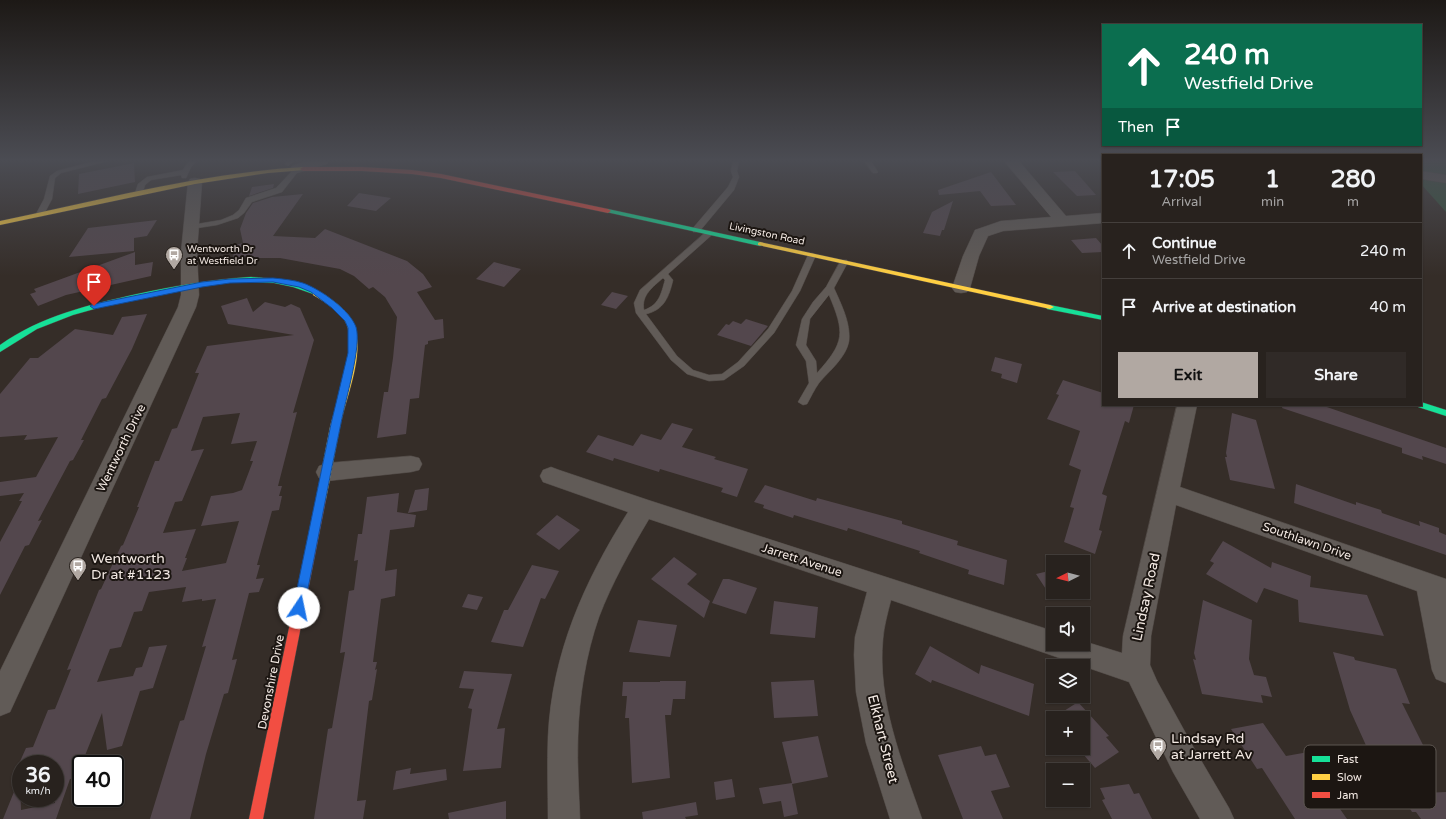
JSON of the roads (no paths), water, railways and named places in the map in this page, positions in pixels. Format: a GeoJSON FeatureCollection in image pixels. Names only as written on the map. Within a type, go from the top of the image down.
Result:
{"type":"FeatureCollection","features":[{"type":"Feature","properties":{"kind":"main road","name":"Livingston Road"},"geometry":{"type":"LineString","coordinates":[[0,223],[110,199]]}},
{"type":"Feature","properties":{"kind":"main road","name":"Livingston Road"},"geometry":{"type":"LineString","coordinates":[[551,199],[1102,318]]}},
{"type":"Feature","properties":{"kind":"main road","name":"Devonshire Drive"},"geometry":{"type":"LineString","coordinates":[[0,350],[33,328],[58,317],[102,304],[189,286],[230,281],[273,280],[301,285],[313,290],[335,306],[348,320],[352,328],[352,353],[256,819]]}},
{"type":"Feature","properties":{"kind":"main road"},"geometry":{"type":"LineString","coordinates":[[1422,405],[1446,413]]}},
{"type":"Feature","properties":{"kind":"street","name":"Wentworth Drive"},"geometry":{"type":"LineString","coordinates":[[0,702],[187,307],[190,299],[190,199]]}},
{"type":"Feature","properties":{"kind":"street"},"geometry":{"type":"LineString","coordinates":[[1043,199],[1062,221]]}},
{"type":"Feature","properties":{"kind":"street"},"geometry":{"type":"LineString","coordinates":[[961,288],[971,256],[981,233],[1001,226],[1102,218]]}},
{"type":"Feature","properties":{"kind":"street","name":"Lindsay Road"},"geometry":{"type":"LineString","coordinates":[[1187,406],[1137,636],[1136,666],[1163,722],[1218,819]]}},
{"type":"Feature","properties":{"kind":"street"},"geometry":{"type":"LineString","coordinates":[[327,472],[411,464]]}},
{"type":"Feature","properties":{"kind":"street","name":"Jarrett Avenue"},"geometry":{"type":"LineString","coordinates":[[551,476],[643,508],[1046,641]]}},
{"type":"Feature","properties":{"kind":"street","name":"Southlawn Drive"},"geometry":{"type":"LineString","coordinates":[[1167,492],[1437,586]]}},
{"type":"Feature","properties":{"kind":"street"},"geometry":{"type":"LineString","coordinates":[[564,819],[563,736],[569,682],[575,654],[586,618],[615,554],[643,508]]}},
{"type":"Feature","properties":{"kind":"street","name":"Elkhart Street"},"geometry":{"type":"LineString","coordinates":[[881,586],[869,637],[868,655],[870,692],[881,743],[906,819]]}},
{"type":"Feature","properties":{"kind":"street"},"geometry":{"type":"LineString","coordinates":[[1437,586],[1446,670]]}},
{"type":"Feature","properties":{"kind":"street","name":"Jarrett Avenue"},"geometry":{"type":"LineString","coordinates":[[1075,651],[1139,672]]}},
{"type":"Feature","properties":{"kind":"lane"},"geometry":{"type":"LineString","coordinates":[[40,214],[48,199]]}},
{"type":"Feature","properties":{"kind":"lane"},"geometry":{"type":"LineString","coordinates":[[191,227],[235,218],[242,212],[245,203],[251,199]]}},
{"type":"Feature","properties":{"kind":"lane"},"geometry":{"type":"LineString","coordinates":[[696,230],[722,199]]}},
{"type":"Feature","properties":{"kind":"lane"},"geometry":{"type":"LineString","coordinates":[[710,233],[643,292],[638,303],[640,313],[674,358],[690,372],[709,378],[724,377],[741,364],[771,331],[796,291],[812,255]]}},
{"type":"Feature","properties":{"kind":"lane"},"geometry":{"type":"LineString","coordinates":[[814,383],[811,361],[801,345],[806,319],[816,304],[830,288],[844,262]]}},
{"type":"Feature","properties":{"kind":"lane"},"geometry":{"type":"LineString","coordinates":[[640,313],[650,311],[660,306],[669,280],[664,274]]}},
{"type":"Feature","properties":{"kind":"lane"},"geometry":{"type":"LineString","coordinates":[[803,402],[814,383],[842,347],[844,328],[841,312],[830,288]]}},
{"type":"Feature","properties":{"kind":"place","name":"Wentworth Dr at Westfield Dr"},"geometry":{"type":"Point","coordinates":[174,270]}},
{"type":"Feature","properties":{"kind":"place","name":"Wentworth Dr at #1123"},"geometry":{"type":"Point","coordinates":[78,581]}},
{"type":"Feature","properties":{"kind":"place","name":"Lindsay Rd at Jarrett Av"},"geometry":{"type":"Point","coordinates":[1158,761]}}]}
